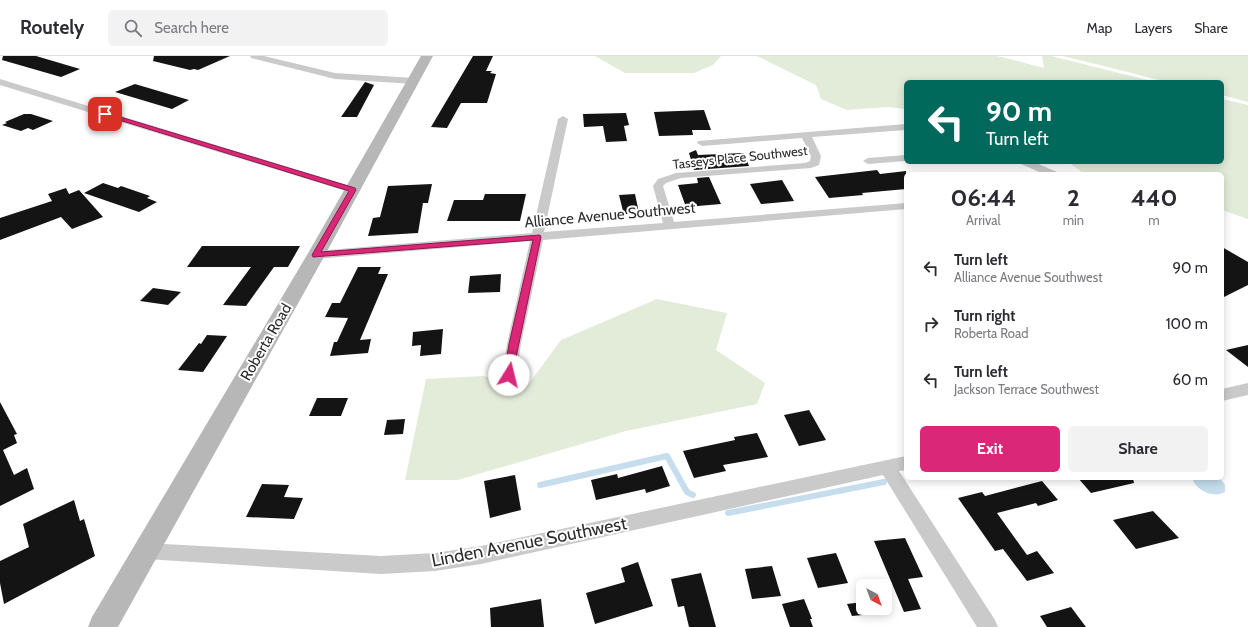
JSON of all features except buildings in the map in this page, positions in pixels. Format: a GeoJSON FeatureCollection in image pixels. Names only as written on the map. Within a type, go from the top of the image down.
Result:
{"type":"FeatureCollection","features":[{"type":"Feature","properties":{"kind":"street"},"geometry":{"type":"LineString","coordinates":[[254,56],[335,76],[414,81]]}},
{"type":"Feature","properties":{"kind":"street","name":"Roberta Road"},"geometry":{"type":"LineString","coordinates":[[102,627],[353,190],[427,56]]}},
{"type":"Feature","properties":{"kind":"street"},"geometry":{"type":"LineString","coordinates":[[0,82],[353,190]]}},
{"type":"Feature","properties":{"kind":"street"},"geometry":{"type":"LineString","coordinates":[[509,375],[514,344],[564,119]]}},
{"type":"Feature","properties":{"kind":"street","name":"Tasseys Place Southwest"},"geometry":{"type":"LineString","coordinates":[[702,143],[904,127]]}},
{"type":"Feature","properties":{"kind":"street","name":"Tasseys Place Southwest"},"geometry":{"type":"LineString","coordinates":[[670,226],[658,186],[662,181],[680,175],[807,166],[815,163],[816,156],[806,136]]}},
{"type":"Feature","properties":{"kind":"street"},"geometry":{"type":"LineString","coordinates":[[868,161],[904,158]]}},
{"type":"Feature","properties":{"kind":"street"},"geometry":{"type":"LineString","coordinates":[[1030,164],[1048,172]]}},
{"type":"Feature","properties":{"kind":"street","name":"Alliance Avenue Southwest"},"geometry":{"type":"LineString","coordinates":[[316,255],[904,206]]}},
{"type":"Feature","properties":{"kind":"street"},"geometry":{"type":"LineString","coordinates":[[1224,395],[1248,389]]}},
{"type":"Feature","properties":{"kind":"street","name":"Linden Avenue Southwest"},"geometry":{"type":"LineString","coordinates":[[146,551],[381,565],[435,562],[481,555],[904,463]]}},
{"type":"Feature","properties":{"kind":"street"},"geometry":{"type":"LineString","coordinates":[[887,467],[988,627]]}},
{"type":"Feature","properties":{"kind":"green space"},"geometry":{"type":"Polygon","coordinates":[[[595,56],[721,56],[713,65],[694,73],[625,73],[595,56]]]}},
{"type":"Feature","properties":{"kind":"green space"},"geometry":{"type":"Polygon","coordinates":[[[757,56],[997,56],[1044,68],[1042,56],[1051,56],[1147,80],[904,80],[904,109],[888,107],[847,110],[821,99],[816,85],[757,56]]]}},
{"type":"Feature","properties":{"kind":"green space"},"geometry":{"type":"Polygon","coordinates":[[[1063,56],[1248,56],[1248,102],[1224,96],[1224,80],[1160,80],[1063,56]]]}},
{"type":"Feature","properties":{"kind":"green space"},"geometry":{"type":"Polygon","coordinates":[[[1224,99],[1248,105],[1248,219],[1224,211],[1224,172],[1082,172],[1071,164],[1224,164],[1224,99]]]}},
{"type":"Feature","properties":{"kind":"green space"},"geometry":{"type":"Polygon","coordinates":[[[657,299],[727,313],[716,350],[765,383],[757,404],[626,431],[458,480],[405,480],[426,379],[483,376],[528,385],[561,340],[657,299]]]}},
{"type":"Feature","properties":{"kind":"water"},"geometry":{"type":"Polygon","coordinates":[[[1193,480],[1221,480],[1225,485],[1225,492],[1220,494],[1210,494],[1201,490],[1193,480]]]}},
{"type":"Feature","properties":{"kind":"waterway"},"geometry":{"type":"LineString","coordinates":[[540,485],[667,456],[687,492],[693,495]]}},
{"type":"Feature","properties":{"kind":"waterway"},"geometry":{"type":"LineString","coordinates":[[728,513],[884,482]]}},
{"type":"Feature","properties":{"kind":"route"},"geometry":{"type":"LineString","coordinates":[[105,114],[353,190],[316,255],[538,237],[514,344],[509,375]]}}]}
